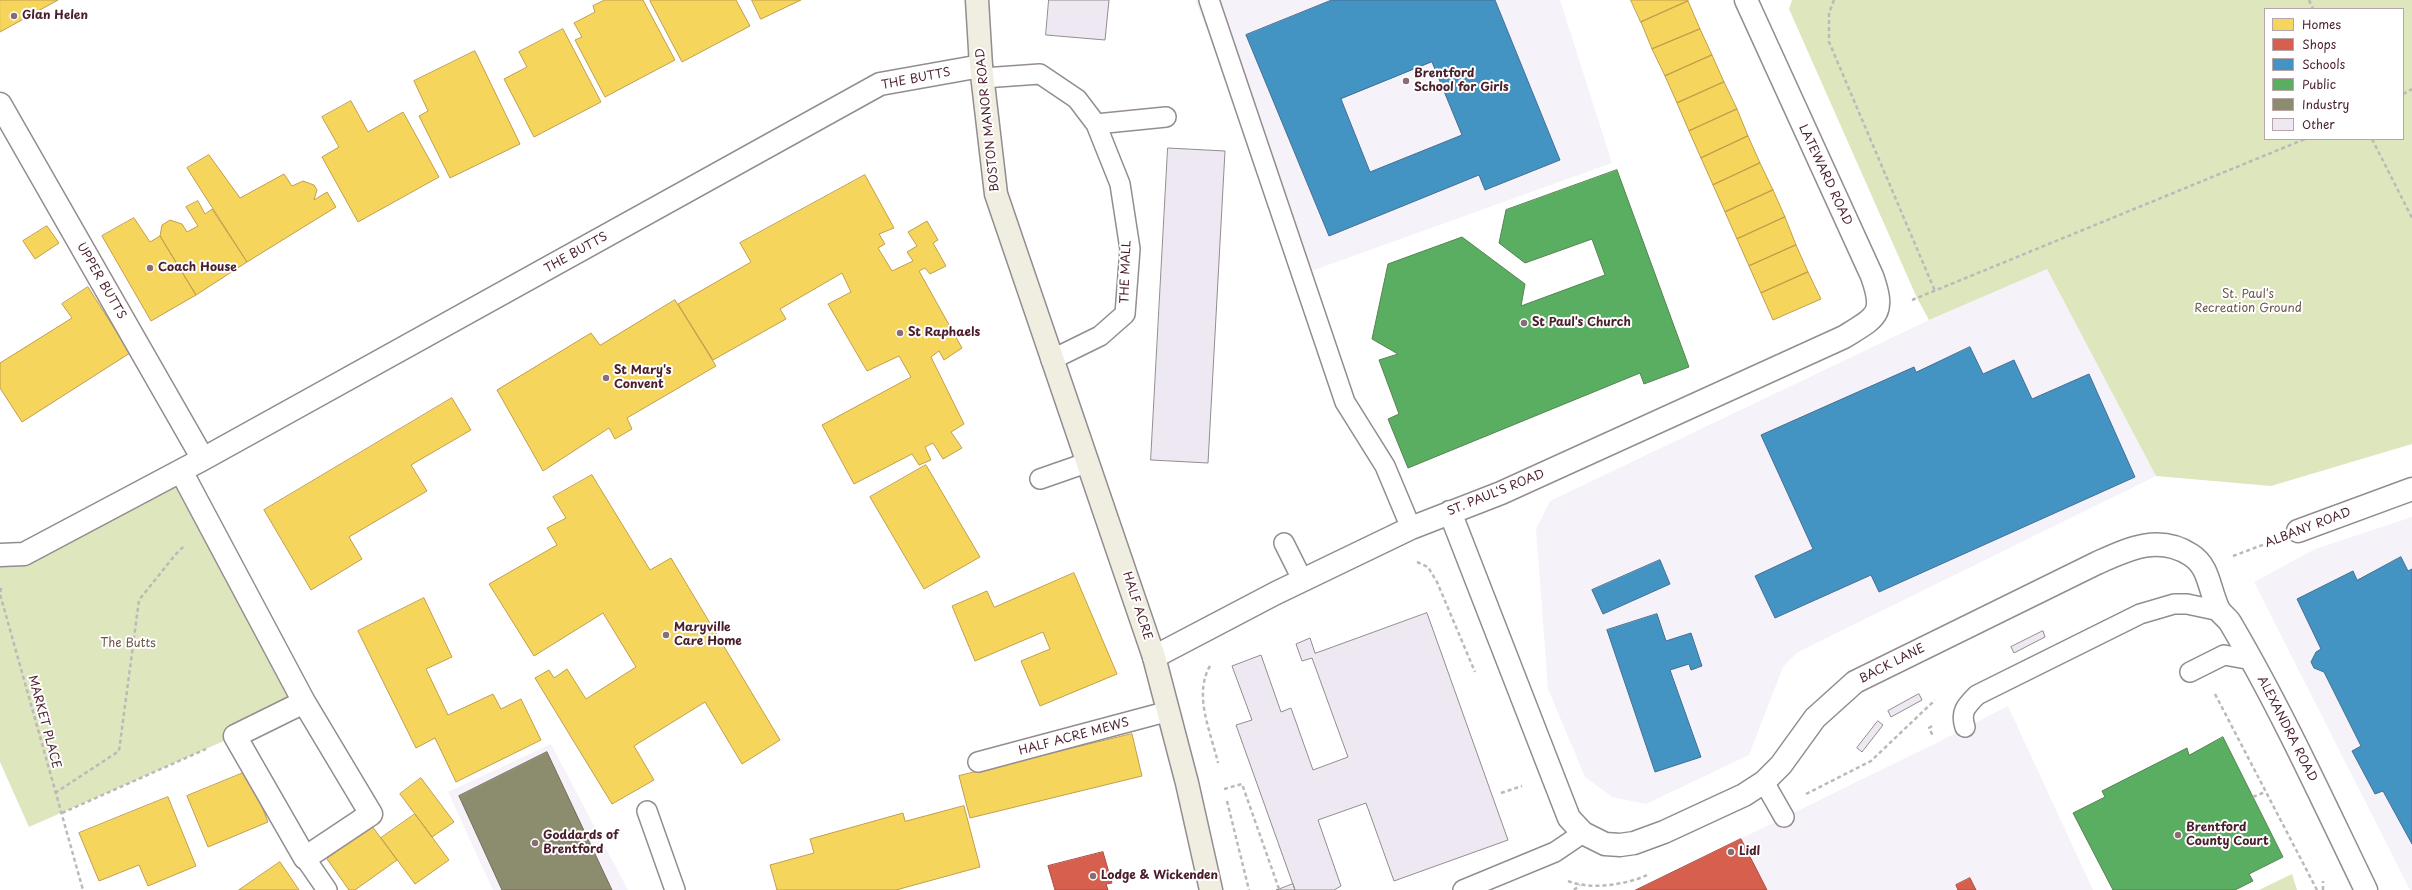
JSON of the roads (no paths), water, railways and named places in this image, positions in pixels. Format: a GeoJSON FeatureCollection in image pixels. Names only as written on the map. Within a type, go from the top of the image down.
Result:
{"type":"FeatureCollection","features":[{"type":"Feature","properties":{"kind":"main road","name":"BOSTON MANOR ROAD"},"geometry":{"type":"LineString","coordinates":[[977,0],[982,72],[996,194],[1041,328]]}},
{"type":"Feature","properties":{"kind":"main road","name":"HALF ACRE"},"geometry":{"type":"LineString","coordinates":[[1041,328],[1086,463],[1122,560],[1154,657],[1169,711],[1211,890]]}},
{"type":"Feature","properties":{"kind":"street","name":"LATEWARD ROAD"},"geometry":{"type":"LineString","coordinates":[[1746,0],[1872,276],[1879,296],[1878,311],[1868,322],[1844,337]]}},
{"type":"Feature","properties":{"kind":"street","name":"THE BUTTS"},"geometry":{"type":"LineString","coordinates":[[2,555],[24,554],[181,471],[880,84],[982,72]]}},
{"type":"Feature","properties":{"kind":"street","name":"UPPER BUTTS"},"geometry":{"type":"LineString","coordinates":[[0,104],[203,459]]}},
{"type":"Feature","properties":{"kind":"street","name":"ST. PAUL'S ROAD"},"geometry":{"type":"LineString","coordinates":[[1154,657],[1411,528],[1501,493],[1844,337]]}},
{"type":"Feature","properties":{"kind":"street"},"geometry":{"type":"LineString","coordinates":[[181,471],[211,524],[304,702],[371,814],[305,858],[235,736],[304,702]]}},
{"type":"Feature","properties":{"kind":"street","name":"ALBANY ROAD"},"geometry":{"type":"LineString","coordinates":[[2298,531],[2412,489]]}},
{"type":"Feature","properties":{"kind":"street"},"geometry":{"type":"LineString","coordinates":[[1450,512],[1569,818],[1583,833]]}},
{"type":"Feature","properties":{"kind":"street","name":"BACK LANE"},"geometry":{"type":"LineString","coordinates":[[1583,833],[1605,844],[1620,845],[1634,843],[1664,832],[1744,795],[1764,782],[1781,765],[1815,718],[1855,682],[2131,547],[2152,544],[2173,547],[2192,555],[2206,570]]}},
{"type":"Feature","properties":{"kind":"street","name":"ALEXANDRA ROAD"},"geometry":{"type":"LineString","coordinates":[[2206,570],[2209,588],[2220,611],[2230,621],[2252,660],[2366,890]]}},
{"type":"Feature","properties":{"kind":"lane"},"geometry":{"type":"LineString","coordinates":[[1209,0],[1345,402],[1385,466],[1411,528]]}},
{"type":"Feature","properties":{"kind":"lane","name":"THE MALL"},"geometry":{"type":"LineString","coordinates":[[982,72],[1040,74],[1077,100],[1096,124],[1120,184],[1130,249],[1125,314],[1100,336],[1051,360]]}},
{"type":"Feature","properties":{"kind":"lane"},"geometry":{"type":"LineString","coordinates":[[1096,124],[1166,117]]}},
{"type":"Feature","properties":{"kind":"lane"},"geometry":{"type":"LineString","coordinates":[[1040,479],[1086,463]]}},
{"type":"Feature","properties":{"kind":"lane"},"geometry":{"type":"LineString","coordinates":[[1284,543],[1303,581]]}},
{"type":"Feature","properties":{"kind":"lane"},"geometry":{"type":"LineString","coordinates":[[1965,728],[1962,718],[1963,711],[1977,695],[2140,614],[2174,604],[2187,604],[2220,611]]}},
{"type":"Feature","properties":{"kind":"lane"},"geometry":{"type":"LineString","coordinates":[[2196,669],[2224,655],[2252,660]]}},
{"type":"Feature","properties":{"kind":"lane","name":"HALF ACRE MEWS"},"geometry":{"type":"LineString","coordinates":[[978,762],[1169,711]]}},
{"type":"Feature","properties":{"kind":"lane"},"geometry":{"type":"LineString","coordinates":[[1764,782],[1782,813]]}},
{"type":"Feature","properties":{"kind":"lane"},"geometry":{"type":"LineString","coordinates":[[647,812],[675,890]]}},
{"type":"Feature","properties":{"kind":"lane"},"geometry":{"type":"LineString","coordinates":[[1463,890],[1554,852],[1583,833]]}},
{"type":"Feature","properties":{"kind":"lane"},"geometry":{"type":"LineString","coordinates":[[305,858],[327,890]]}},
{"type":"Feature","properties":{"kind":"place","name":"Glan Helen"},"geometry":{"type":"Point","coordinates":[14,16]}},
{"type":"Feature","properties":{"kind":"place","name":"Brentford School for Girls"},"geometry":{"type":"Point","coordinates":[1406,81]}},
{"type":"Feature","properties":{"kind":"place","name":"Coach House"},"geometry":{"type":"Point","coordinates":[150,268]}},
{"type":"Feature","properties":{"kind":"place","name":"St Paul's Church"},"geometry":{"type":"Point","coordinates":[1524,323]}},
{"type":"Feature","properties":{"kind":"place","name":"St Raphaels"},"geometry":{"type":"Point","coordinates":[900,333]}},
{"type":"Feature","properties":{"kind":"place","name":"St Mary's Convent"},"geometry":{"type":"Point","coordinates":[606,378]}},
{"type":"Feature","properties":{"kind":"place","name":"Maryville Care Home"},"geometry":{"type":"Point","coordinates":[666,635]}},
{"type":"Feature","properties":{"kind":"place","name":"Brentford County Court"},"geometry":{"type":"Point","coordinates":[2178,835]}},
{"type":"Feature","properties":{"kind":"place","name":"Goddards of Brentford"},"geometry":{"type":"Point","coordinates":[535,843]}},
{"type":"Feature","properties":{"kind":"place","name":"Lidl"},"geometry":{"type":"Point","coordinates":[1731,852]}},
{"type":"Feature","properties":{"kind":"place","name":"Lodge & Wickenden"},"geometry":{"type":"Point","coordinates":[1093,876]}},
{"type":"Feature","properties":{"kind":"park label","name":"St. Paul's Recreation Ground"},"geometry":{"type":"Point","coordinates":[2248,302]}},
{"type":"Feature","properties":{"kind":"park label","name":"The Butts"},"geometry":{"type":"Point","coordinates":[128,644]}}]}
